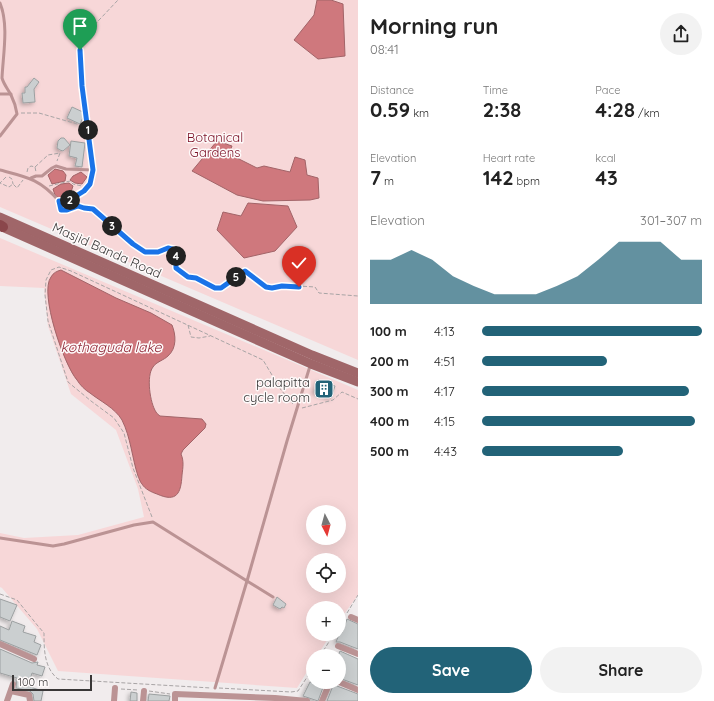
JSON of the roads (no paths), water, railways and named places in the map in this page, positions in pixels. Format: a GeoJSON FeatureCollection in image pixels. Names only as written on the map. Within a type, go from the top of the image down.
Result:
{"type":"FeatureCollection","features":[{"type":"Feature","properties":{"kind":"main road","name":"Masjid Banda Road"},"geometry":{"type":"LineString","coordinates":[[0,217],[312,355],[358,373]]}},
{"type":"Feature","properties":{"kind":"main road","name":"Masjid Banda Road"},"geometry":{"type":"LineString","coordinates":[[1,226],[311,364],[358,382]]}},
{"type":"Feature","properties":{"kind":"street"},"geometry":{"type":"LineString","coordinates":[[351,617],[358,620]]}},
{"type":"Feature","properties":{"kind":"street"},"geometry":{"type":"LineString","coordinates":[[0,644],[34,659]]}},
{"type":"Feature","properties":{"kind":"street"},"geometry":{"type":"LineString","coordinates":[[338,646],[358,654]]}},
{"type":"Feature","properties":{"kind":"street"},"geometry":{"type":"LineString","coordinates":[[346,685],[358,690]]}},
{"type":"Feature","properties":{"kind":"street"},"geometry":{"type":"LineString","coordinates":[[7,701],[12,687],[29,698],[32,688]]}},
{"type":"Feature","properties":{"kind":"street"},"geometry":{"type":"LineString","coordinates":[[114,688],[114,701]]}},
{"type":"Feature","properties":{"kind":"street"},"geometry":{"type":"LineString","coordinates":[[322,701],[327,689]]}},
{"type":"Feature","properties":{"kind":"street"},"geometry":{"type":"LineString","coordinates":[[144,691],[144,701]]}},
{"type":"Feature","properties":{"kind":"street"},"geometry":{"type":"LineString","coordinates":[[175,698],[307,701]]}},
{"type":"Feature","properties":{"kind":"lane"},"geometry":{"type":"LineString","coordinates":[[0,3],[6,38],[2,78],[3,84],[11,94],[16,106],[17,114],[0,136]]}},
{"type":"Feature","properties":{"kind":"lane"},"geometry":{"type":"LineString","coordinates":[[0,94],[11,94]]}},
{"type":"Feature","properties":{"kind":"lane"},"geometry":{"type":"LineString","coordinates":[[0,170],[31,178],[50,191],[59,201],[68,201],[90,184],[93,170],[88,127]]}},
{"type":"Feature","properties":{"kind":"lane"},"geometry":{"type":"LineString","coordinates":[[31,178],[42,176],[56,166],[66,169],[93,170]]}},
{"type":"Feature","properties":{"kind":"lane"},"geometry":{"type":"LineString","coordinates":[[215,688],[311,364]]}},
{"type":"Feature","properties":{"kind":"lane"},"geometry":{"type":"LineString","coordinates":[[0,538],[53,546],[134,525],[153,522],[274,598]]}},
{"type":"Feature","properties":{"kind":"water"},"geometry":{"type":"Polygon","coordinates":[[[317,0],[331,0],[343,4],[345,56],[318,59],[294,40],[314,15],[317,0]]]}},
{"type":"Feature","properties":{"kind":"water"},"geometry":{"type":"Polygon","coordinates":[[[217,141],[232,146],[229,154],[257,168],[264,166],[290,172],[295,157],[305,160],[307,175],[318,178],[319,198],[310,200],[263,201],[237,195],[192,171],[217,141]]]}},
{"type":"Feature","properties":{"kind":"water"},"geometry":{"type":"Polygon","coordinates":[[[55,169],[63,171],[66,175],[65,181],[52,184],[48,175],[55,169]]]}},
{"type":"Feature","properties":{"kind":"water"},"geometry":{"type":"Polygon","coordinates":[[[81,172],[87,177],[82,184],[75,183],[70,180],[73,176],[81,172]]]}},
{"type":"Feature","properties":{"kind":"water"},"geometry":{"type":"Polygon","coordinates":[[[69,183],[73,186],[71,192],[60,199],[55,195],[53,189],[61,184],[69,183]]]}},
{"type":"Feature","properties":{"kind":"water"},"geometry":{"type":"Polygon","coordinates":[[[248,203],[288,206],[297,227],[275,251],[244,258],[217,230],[223,212],[241,216],[248,203]]]}},
{"type":"Feature","properties":{"kind":"water","name":"kothaguda lake"},"geometry":{"type":"Polygon","coordinates":[[[61,270],[116,298],[151,313],[172,325],[175,337],[173,349],[168,356],[154,365],[151,371],[149,383],[154,408],[156,413],[160,416],[202,419],[206,424],[205,428],[183,450],[181,454],[183,464],[180,487],[177,495],[173,497],[164,497],[146,489],[143,486],[138,476],[122,420],[111,408],[88,392],[78,382],[72,372],[60,345],[48,298],[48,285],[51,277],[55,272],[61,270]]]}},
{"type":"Feature","properties":{"kind":"place","name":"palapitta cycle room"},"geometry":{"type":"Point","coordinates":[324,389]}},
{"type":"Feature","properties":{"kind":"park label","name":"Botanical Gardens"},"geometry":{"type":"Point","coordinates":[215,144]}}]}
